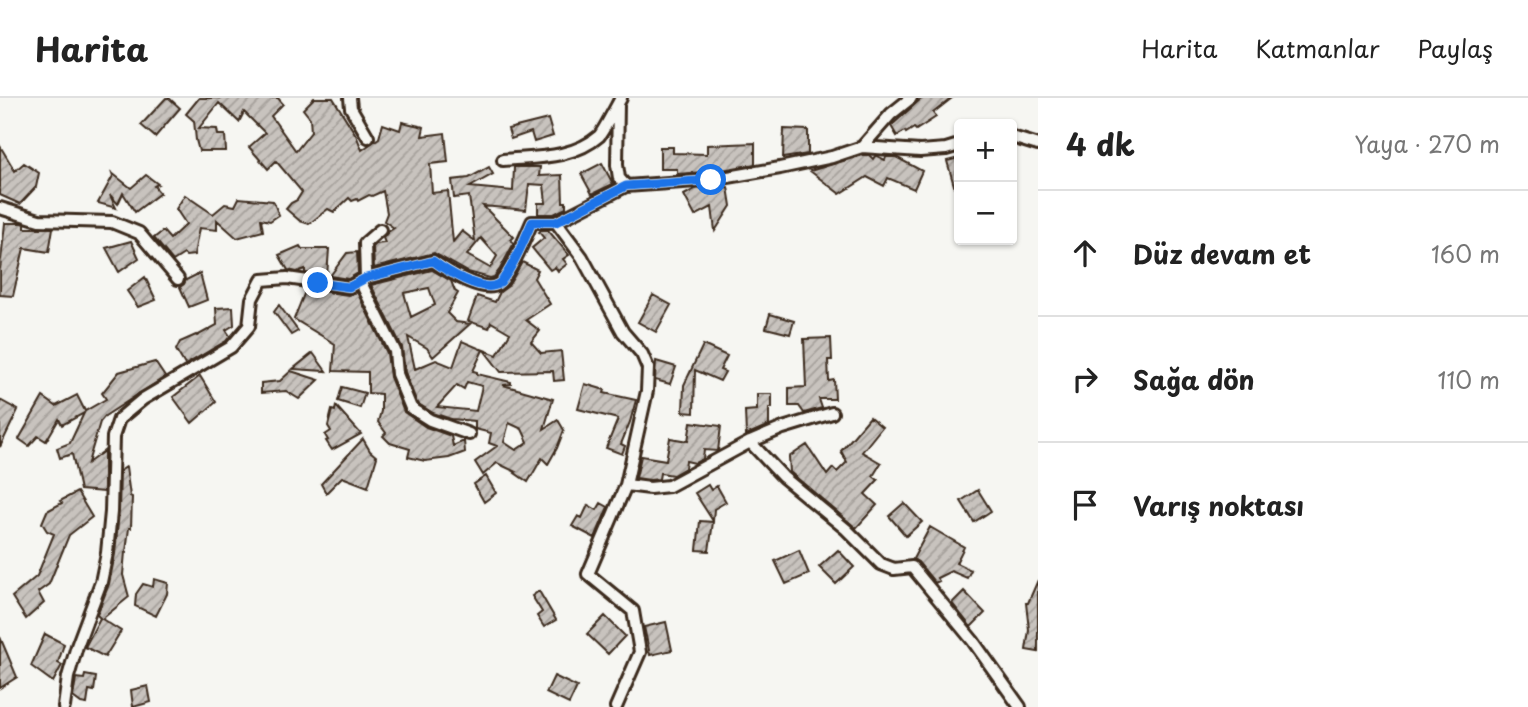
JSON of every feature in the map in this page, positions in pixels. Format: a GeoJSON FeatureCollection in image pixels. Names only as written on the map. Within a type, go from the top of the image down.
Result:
{"type":"FeatureCollection","features":[{"type":"Feature","properties":{"kind":"street"},"geometry":{"type":"LineString","coordinates":[[350,98],[351,108],[368,137]]}},
{"type":"Feature","properties":{"kind":"street"},"geometry":{"type":"LineString","coordinates":[[862,147],[891,114],[911,98]]}},
{"type":"Feature","properties":{"kind":"street"},"geometry":{"type":"LineString","coordinates":[[619,101],[617,165],[620,178],[626,186]]}},
{"type":"Feature","properties":{"kind":"street"},"geometry":{"type":"LineString","coordinates":[[503,160],[561,155],[582,146],[600,135],[619,101]]}},
{"type":"Feature","properties":{"kind":"street"},"geometry":{"type":"LineString","coordinates":[[1017,139],[1038,145]]}},
{"type":"Feature","properties":{"kind":"street"},"geometry":{"type":"LineString","coordinates":[[64,707],[77,646],[101,582],[107,553],[113,437],[118,419],[143,399],[231,347],[249,326],[252,299],[262,280],[287,278],[349,287],[363,280],[433,261],[474,283],[491,287],[500,283],[532,222],[556,222],[626,186],[711,180],[832,157],[862,147],[920,151],[954,147]]}},
{"type":"Feature","properties":{"kind":"street"},"geometry":{"type":"LineString","coordinates":[[0,208],[39,220],[112,222],[139,233],[178,279]]}},
{"type":"Feature","properties":{"kind":"street"},"geometry":{"type":"LineString","coordinates":[[556,222],[582,257],[623,332],[642,354],[648,368],[647,391],[626,485],[588,573],[633,611],[640,652],[617,707]]}},
{"type":"Feature","properties":{"kind":"street"},"geometry":{"type":"LineString","coordinates":[[380,230],[365,243],[363,280],[395,351],[397,374],[411,408],[430,419],[469,434]]}},
{"type":"Feature","properties":{"kind":"street"},"geometry":{"type":"LineString","coordinates":[[626,485],[650,488],[669,486],[750,442],[783,428],[832,413]]}},
{"type":"Feature","properties":{"kind":"street"},"geometry":{"type":"LineString","coordinates":[[750,442],[783,477],[846,529],[881,564],[894,569],[912,567],[974,641],[1020,707]]}},
{"type":"Feature","properties":{"kind":"street"},"geometry":{"type":"LineString","coordinates":[[67,685],[69,707]]}},
{"type":"Feature","properties":{"kind":"building"},"geometry":{"type":"Polygon","coordinates":[[[166,98],[180,108],[155,137],[141,125],[166,98]]]}},
{"type":"Feature","properties":{"kind":"building"},"geometry":{"type":"Polygon","coordinates":[[[199,98],[278,98],[283,104],[271,116],[296,151],[311,132],[310,118],[303,109],[314,98],[333,98],[362,150],[379,138],[383,124],[400,130],[402,122],[424,127],[422,136],[445,133],[448,162],[430,164],[432,193],[448,191],[453,242],[462,231],[475,241],[469,196],[454,198],[452,180],[469,178],[489,167],[493,174],[470,187],[513,191],[514,167],[540,167],[539,176],[562,175],[563,202],[566,202],[566,208],[554,214],[538,214],[538,203],[546,203],[544,185],[529,184],[526,210],[483,206],[514,237],[511,240],[514,243],[494,277],[468,272],[434,253],[374,268],[373,247],[385,243],[383,238],[394,228],[384,221],[387,213],[383,191],[358,201],[349,198],[334,212],[328,209],[309,224],[300,221],[286,209],[302,192],[276,161],[268,169],[249,147],[265,133],[244,112],[239,122],[219,103],[199,128],[217,129],[218,135],[225,135],[226,151],[199,151],[194,121],[186,114],[199,98]],[[481,238],[467,255],[490,268],[497,256],[481,238]]]}},
{"type":"Feature","properties":{"kind":"building"},"geometry":{"type":"Polygon","coordinates":[[[922,98],[952,98],[933,113],[936,117],[916,130],[914,128],[897,136],[891,126],[922,98]]]}},
{"type":"Feature","properties":{"kind":"building"},"geometry":{"type":"Polygon","coordinates":[[[548,119],[553,136],[534,142],[531,132],[511,139],[508,129],[548,119]]]}},
{"type":"Feature","properties":{"kind":"building"},"geometry":{"type":"Polygon","coordinates":[[[784,129],[808,130],[808,154],[783,158],[784,129]]]}},
{"type":"Feature","properties":{"kind":"building"},"geometry":{"type":"Polygon","coordinates":[[[755,143],[755,164],[717,171],[677,174],[677,169],[660,169],[660,147],[673,147],[673,153],[707,154],[707,145],[755,143]]]}},
{"type":"Feature","properties":{"kind":"building"},"geometry":{"type":"Polygon","coordinates":[[[0,146],[15,171],[24,163],[39,173],[36,187],[20,204],[0,195],[0,146]]]}},
{"type":"Feature","properties":{"kind":"building"},"geometry":{"type":"Polygon","coordinates":[[[869,155],[873,159],[877,156],[885,160],[886,157],[896,157],[922,171],[914,189],[888,178],[884,186],[867,177],[840,194],[810,171],[869,155]]]}},
{"type":"Feature","properties":{"kind":"building"},"geometry":{"type":"Polygon","coordinates":[[[954,159],[954,186],[947,161],[954,159]]]}},
{"type":"Feature","properties":{"kind":"building"},"geometry":{"type":"Polygon","coordinates":[[[602,163],[613,184],[592,194],[581,174],[602,163]]]}},
{"type":"Feature","properties":{"kind":"building"},"geometry":{"type":"Polygon","coordinates":[[[112,173],[131,188],[146,175],[158,184],[154,186],[160,193],[135,212],[123,193],[118,204],[110,195],[116,208],[98,203],[113,176],[112,173]]]}},
{"type":"Feature","properties":{"kind":"building"},"geometry":{"type":"Polygon","coordinates":[[[728,187],[731,206],[715,231],[712,207],[695,216],[684,195],[695,189],[728,187]]]}},
{"type":"Feature","properties":{"kind":"building"},"geometry":{"type":"Polygon","coordinates":[[[185,195],[213,214],[225,204],[235,206],[239,198],[273,201],[279,215],[270,221],[261,219],[263,231],[237,238],[217,220],[217,230],[199,228],[194,255],[184,254],[173,261],[154,238],[163,231],[170,239],[186,224],[176,209],[185,195]]]}},
{"type":"Feature","properties":{"kind":"building"},"geometry":{"type":"Polygon","coordinates":[[[5,223],[23,223],[25,228],[53,228],[49,252],[24,248],[13,296],[0,295],[5,223]]]}},
{"type":"Feature","properties":{"kind":"building"},"geometry":{"type":"Polygon","coordinates":[[[548,230],[569,255],[563,259],[567,264],[558,271],[555,267],[550,270],[532,248],[544,238],[539,232],[548,230]]]}},
{"type":"Feature","properties":{"kind":"building"},"geometry":{"type":"Polygon","coordinates":[[[131,241],[139,258],[119,272],[106,248],[131,241]]]}},
{"type":"Feature","properties":{"kind":"building"},"geometry":{"type":"Polygon","coordinates":[[[300,246],[302,249],[329,249],[327,276],[305,273],[305,269],[297,272],[288,270],[279,255],[300,246]]]}},
{"type":"Feature","properties":{"kind":"building"},"geometry":{"type":"Polygon","coordinates":[[[357,252],[358,273],[348,279],[330,276],[347,253],[357,252]]]}},
{"type":"Feature","properties":{"kind":"building"},"geometry":{"type":"Polygon","coordinates":[[[522,262],[538,270],[534,278],[550,304],[526,320],[540,331],[531,342],[541,353],[561,351],[564,380],[554,381],[553,371],[501,372],[484,350],[497,355],[510,333],[491,322],[489,328],[468,321],[477,296],[495,302],[522,262]]]}},
{"type":"Feature","properties":{"kind":"building"},"geometry":{"type":"Polygon","coordinates":[[[432,270],[451,281],[458,293],[447,313],[456,322],[470,324],[433,357],[427,348],[408,337],[415,369],[436,360],[453,367],[462,341],[483,350],[473,371],[477,374],[511,382],[503,385],[553,399],[544,429],[558,420],[564,430],[548,464],[542,458],[528,482],[516,472],[497,463],[483,475],[475,462],[497,446],[489,443],[491,433],[475,429],[475,421],[451,419],[433,413],[417,403],[405,372],[402,347],[371,285],[432,270]],[[429,288],[404,293],[411,317],[435,305],[429,288]],[[467,382],[464,389],[457,385],[437,407],[476,411],[482,386],[467,382]],[[509,423],[504,442],[516,450],[528,442],[522,429],[509,423]]]}},
{"type":"Feature","properties":{"kind":"building"},"geometry":{"type":"Polygon","coordinates":[[[200,273],[207,300],[189,307],[180,287],[186,280],[200,273]]]}},
{"type":"Feature","properties":{"kind":"building"},"geometry":{"type":"Polygon","coordinates":[[[145,277],[156,300],[138,307],[127,291],[145,277]]]}},
{"type":"Feature","properties":{"kind":"building"},"geometry":{"type":"Polygon","coordinates":[[[306,289],[348,295],[357,292],[387,353],[390,377],[404,412],[426,427],[451,436],[453,446],[464,441],[465,452],[449,458],[425,461],[408,457],[410,449],[390,443],[383,436],[386,433],[378,422],[381,394],[368,393],[368,372],[333,371],[335,344],[294,319],[306,289]]]}},
{"type":"Feature","properties":{"kind":"building"},"geometry":{"type":"Polygon","coordinates":[[[653,295],[671,305],[656,332],[638,322],[653,295]]]}},
{"type":"Feature","properties":{"kind":"building"},"geometry":{"type":"Polygon","coordinates":[[[279,305],[298,331],[291,335],[274,312],[279,305]]]}},
{"type":"Feature","properties":{"kind":"building"},"geometry":{"type":"Polygon","coordinates":[[[233,307],[234,325],[226,330],[230,336],[226,341],[185,365],[176,350],[180,342],[217,325],[216,308],[233,307]]]}},
{"type":"Feature","properties":{"kind":"building"},"geometry":{"type":"Polygon","coordinates":[[[770,314],[794,321],[790,334],[766,328],[770,314]]]}},
{"type":"Feature","properties":{"kind":"building"},"geometry":{"type":"Polygon","coordinates":[[[831,338],[829,381],[834,380],[835,399],[819,399],[822,408],[804,413],[799,406],[789,406],[789,388],[806,387],[804,339],[831,338]]]}},
{"type":"Feature","properties":{"kind":"building"},"geometry":{"type":"Polygon","coordinates":[[[703,345],[727,356],[720,370],[725,372],[720,381],[695,370],[694,413],[683,412],[684,385],[703,345]]]}},
{"type":"Feature","properties":{"kind":"building"},"geometry":{"type":"Polygon","coordinates":[[[313,353],[326,371],[293,369],[313,353]]]}},
{"type":"Feature","properties":{"kind":"building"},"geometry":{"type":"Polygon","coordinates":[[[656,361],[676,367],[670,384],[655,380],[656,361]]]}},
{"type":"Feature","properties":{"kind":"building"},"geometry":{"type":"Polygon","coordinates":[[[155,362],[165,377],[100,422],[88,463],[104,451],[104,492],[80,490],[72,454],[60,458],[57,448],[70,443],[84,413],[62,425],[59,419],[46,441],[38,436],[29,446],[19,439],[43,397],[56,406],[77,395],[85,411],[106,399],[102,393],[119,372],[155,362]]]}},
{"type":"Feature","properties":{"kind":"building"},"geometry":{"type":"Polygon","coordinates":[[[291,371],[319,380],[299,399],[286,391],[261,393],[261,383],[280,381],[291,371]]]}},
{"type":"Feature","properties":{"kind":"building"},"geometry":{"type":"Polygon","coordinates":[[[200,376],[216,402],[192,423],[173,397],[200,376]]]}},
{"type":"Feature","properties":{"kind":"building"},"geometry":{"type":"Polygon","coordinates":[[[585,384],[605,390],[604,393],[636,400],[621,444],[625,446],[622,454],[606,448],[618,419],[578,409],[585,384]]]}},
{"type":"Feature","properties":{"kind":"building"},"geometry":{"type":"Polygon","coordinates":[[[342,387],[365,393],[360,408],[338,401],[342,387]]]}},
{"type":"Feature","properties":{"kind":"building"},"geometry":{"type":"Polygon","coordinates":[[[757,394],[772,394],[769,425],[746,435],[745,411],[757,410],[757,394]]]}},
{"type":"Feature","properties":{"kind":"building"},"geometry":{"type":"Polygon","coordinates":[[[0,400],[18,410],[0,447],[0,400]]]}},
{"type":"Feature","properties":{"kind":"building"},"geometry":{"type":"Polygon","coordinates":[[[336,406],[361,434],[332,450],[325,435],[331,431],[328,426],[332,410],[335,411],[336,406]]]}},
{"type":"Feature","properties":{"kind":"building"},"geometry":{"type":"Polygon","coordinates":[[[870,417],[882,427],[862,452],[881,463],[873,476],[878,480],[865,494],[877,505],[856,528],[790,472],[789,457],[807,445],[827,475],[833,468],[837,472],[847,462],[841,451],[870,417]]]}},
{"type":"Feature","properties":{"kind":"building"},"geometry":{"type":"Polygon","coordinates":[[[691,422],[721,426],[718,451],[704,450],[703,459],[695,463],[686,461],[685,468],[673,475],[660,473],[659,479],[650,480],[636,478],[641,456],[666,460],[670,438],[688,441],[691,422]]]}},
{"type":"Feature","properties":{"kind":"building"},"geometry":{"type":"Polygon","coordinates":[[[363,439],[377,457],[368,487],[342,477],[326,493],[321,484],[363,439]]]}},
{"type":"Feature","properties":{"kind":"building"},"geometry":{"type":"Polygon","coordinates":[[[126,467],[132,497],[131,528],[123,575],[129,597],[102,619],[121,631],[105,657],[85,647],[100,618],[97,615],[109,584],[115,554],[120,471],[126,467]]]}},
{"type":"Feature","properties":{"kind":"building"},"geometry":{"type":"Polygon","coordinates":[[[486,476],[496,493],[484,502],[474,484],[486,476]]]}},
{"type":"Feature","properties":{"kind":"building"},"geometry":{"type":"Polygon","coordinates":[[[708,485],[711,490],[717,486],[726,502],[714,509],[713,521],[695,493],[708,485]]]}},
{"type":"Feature","properties":{"kind":"building"},"geometry":{"type":"Polygon","coordinates":[[[978,490],[991,511],[974,522],[961,501],[978,490]]]}},
{"type":"Feature","properties":{"kind":"building"},"geometry":{"type":"Polygon","coordinates":[[[77,492],[92,517],[69,535],[49,584],[38,592],[44,603],[26,619],[12,597],[37,576],[54,534],[47,531],[42,523],[47,511],[77,492]]]}},
{"type":"Feature","properties":{"kind":"building"},"geometry":{"type":"Polygon","coordinates":[[[601,503],[608,507],[595,538],[572,526],[578,516],[582,518],[588,505],[597,510],[601,503]]]}},
{"type":"Feature","properties":{"kind":"building"},"geometry":{"type":"Polygon","coordinates":[[[904,503],[922,522],[906,536],[889,516],[904,503]]]}},
{"type":"Feature","properties":{"kind":"building"},"geometry":{"type":"Polygon","coordinates":[[[700,521],[713,522],[709,551],[697,550],[700,521]]]}},
{"type":"Feature","properties":{"kind":"building"},"geometry":{"type":"Polygon","coordinates":[[[930,527],[964,547],[956,563],[971,570],[967,578],[951,571],[937,578],[939,581],[935,583],[913,559],[930,527]]]}},
{"type":"Feature","properties":{"kind":"building"},"geometry":{"type":"Polygon","coordinates":[[[799,550],[809,574],[786,584],[775,561],[799,550]]]}},
{"type":"Feature","properties":{"kind":"building"},"geometry":{"type":"Polygon","coordinates":[[[838,550],[854,567],[836,584],[819,567],[838,550]]]}},
{"type":"Feature","properties":{"kind":"building"},"geometry":{"type":"Polygon","coordinates":[[[154,579],[168,583],[167,594],[156,616],[135,606],[136,594],[143,584],[153,587],[154,579]]]}},
{"type":"Feature","properties":{"kind":"building"},"geometry":{"type":"Polygon","coordinates":[[[1038,580],[1038,652],[1026,650],[1029,630],[1026,603],[1038,580]]]}},
{"type":"Feature","properties":{"kind":"building"},"geometry":{"type":"Polygon","coordinates":[[[539,591],[556,620],[544,627],[537,616],[542,612],[532,596],[539,591]]]}},
{"type":"Feature","properties":{"kind":"building"},"geometry":{"type":"Polygon","coordinates":[[[964,591],[985,613],[971,627],[952,603],[964,591]]]}},
{"type":"Feature","properties":{"kind":"building"},"geometry":{"type":"Polygon","coordinates":[[[605,616],[625,636],[608,654],[587,634],[605,616]]]}},
{"type":"Feature","properties":{"kind":"building"},"geometry":{"type":"Polygon","coordinates":[[[666,622],[672,650],[650,655],[644,627],[666,622]]]}},
{"type":"Feature","properties":{"kind":"building"},"geometry":{"type":"Polygon","coordinates":[[[45,634],[64,644],[58,663],[62,665],[53,682],[31,666],[45,634]]]}},
{"type":"Feature","properties":{"kind":"building"},"geometry":{"type":"Polygon","coordinates":[[[0,637],[17,677],[0,688],[0,637]]]}},
{"type":"Feature","properties":{"kind":"building"},"geometry":{"type":"Polygon","coordinates":[[[85,675],[96,677],[94,691],[89,690],[87,704],[73,697],[76,678],[84,679],[85,675]]]}},
{"type":"Feature","properties":{"kind":"building"},"geometry":{"type":"Polygon","coordinates":[[[554,676],[577,687],[569,704],[546,693],[554,676]]]}},
{"type":"Feature","properties":{"kind":"building"},"geometry":{"type":"Polygon","coordinates":[[[148,686],[151,702],[133,707],[131,690],[148,686]]]}},
{"type":"Feature","properties":{"kind":"route"},"geometry":{"type":"LineString","coordinates":[[318,283],[349,287],[366,278],[433,261],[474,283],[491,287],[500,283],[532,222],[556,222],[626,186],[711,180]]}}]}
